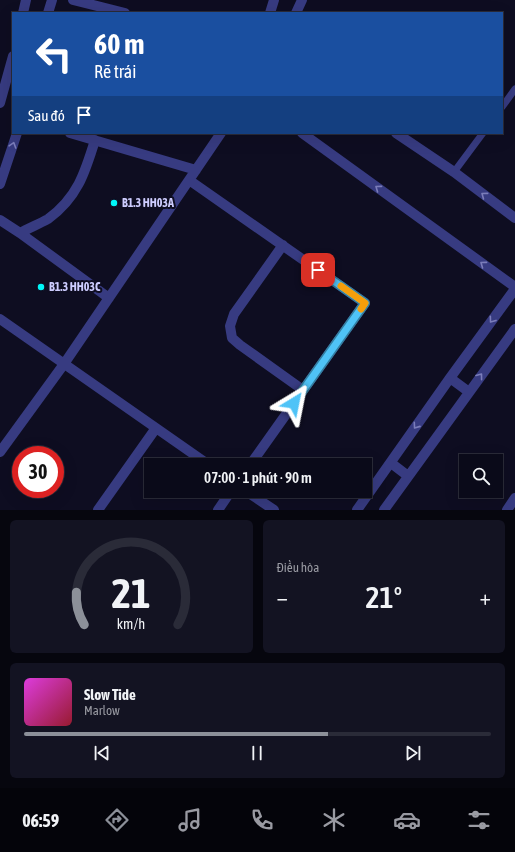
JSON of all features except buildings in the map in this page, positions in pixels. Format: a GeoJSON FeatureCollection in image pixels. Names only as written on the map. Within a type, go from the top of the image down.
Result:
{"type":"FeatureCollection","features":[{"type":"Feature","properties":{"kind":"street"},"geometry":{"type":"LineString","coordinates":[[23,12],[26,0]]}},
{"type":"Feature","properties":{"kind":"street"},"geometry":{"type":"LineString","coordinates":[[48,12],[52,0]]}},
{"type":"Feature","properties":{"kind":"street"},"geometry":{"type":"LineString","coordinates":[[73,0],[121,12]]}},
{"type":"Feature","properties":{"kind":"street"},"geometry":{"type":"LineString","coordinates":[[270,12],[274,0]]}},
{"type":"Feature","properties":{"kind":"street"},"geometry":{"type":"LineString","coordinates":[[296,12],[302,0]]}},
{"type":"Feature","properties":{"kind":"street"},"geometry":{"type":"LineString","coordinates":[[0,103],[12,60]]}},
{"type":"Feature","properties":{"kind":"street"},"geometry":{"type":"LineString","coordinates":[[0,184],[17,134]]}},
{"type":"Feature","properties":{"kind":"street"},"geometry":{"type":"LineString","coordinates":[[74,134],[196,170]]}},
{"type":"Feature","properties":{"kind":"street"},"geometry":{"type":"LineString","coordinates":[[0,452],[64,364],[220,134]]}},
{"type":"Feature","properties":{"kind":"street"},"geometry":{"type":"LineString","coordinates":[[303,134],[515,288],[357,510]]}},
{"type":"Feature","properties":{"kind":"street"},"geometry":{"type":"LineString","coordinates":[[397,134],[454,172],[515,218]]}},
{"type":"Feature","properties":{"kind":"street"},"geometry":{"type":"LineString","coordinates":[[20,233],[47,219],[66,203],[79,185],[87,168],[95,140]]}},
{"type":"Feature","properties":{"kind":"street"},"geometry":{"type":"LineString","coordinates":[[189,180],[365,303],[255,458]]}},
{"type":"Feature","properties":{"kind":"street"},"geometry":{"type":"LineString","coordinates":[[0,220],[109,298]]}},
{"type":"Feature","properties":{"kind":"street"},"geometry":{"type":"LineString","coordinates":[[283,245],[234,314],[230,326],[232,338],[303,390]]}},
{"type":"Feature","properties":{"kind":"street"},"geometry":{"type":"LineString","coordinates":[[0,319],[199,458]]}},
{"type":"Feature","properties":{"kind":"street"},"geometry":{"type":"LineString","coordinates":[[384,510],[515,329]]}},
{"type":"Feature","properties":{"kind":"street"},"geometry":{"type":"LineString","coordinates":[[450,378],[469,392]]}},
{"type":"Feature","properties":{"kind":"street"},"geometry":{"type":"LineString","coordinates":[[98,510],[156,428]]}},
{"type":"Feature","properties":{"kind":"street"},"geometry":{"type":"LineString","coordinates":[[390,463],[408,476]]}},
{"type":"Feature","properties":{"kind":"street"},"geometry":{"type":"LineString","coordinates":[[218,510],[227,498]]}},
{"type":"Feature","properties":{"kind":"street"},"geometry":{"type":"LineString","coordinates":[[256,498],[274,510]]}},
{"type":"Feature","properties":{"kind":"street"},"geometry":{"type":"LineString","coordinates":[[507,510],[515,498]]}},
{"type":"Feature","properties":{"kind":"lane"},"geometry":{"type":"LineString","coordinates":[[503,106],[515,89]]}},
{"type":"Feature","properties":{"kind":"lane"},"geometry":{"type":"LineString","coordinates":[[454,172],[482,134]]}},
{"type":"Feature","properties":{"kind":"slow traffic"},"geometry":{"type":"LineString","coordinates":[[341,286],[365,303],[361,309]]}},
{"type":"Feature","properties":{"kind":"place","name":"B1.3 HH03A"},"geometry":{"type":"Point","coordinates":[114,203]}},
{"type":"Feature","properties":{"kind":"place","name":"B1.3 HH03C"},"geometry":{"type":"Point","coordinates":[41,287]}},
{"type":"Feature","properties":{"kind":"route"},"geometry":{"type":"LineString","coordinates":[[294,403],[365,303],[318,270]]}}]}
